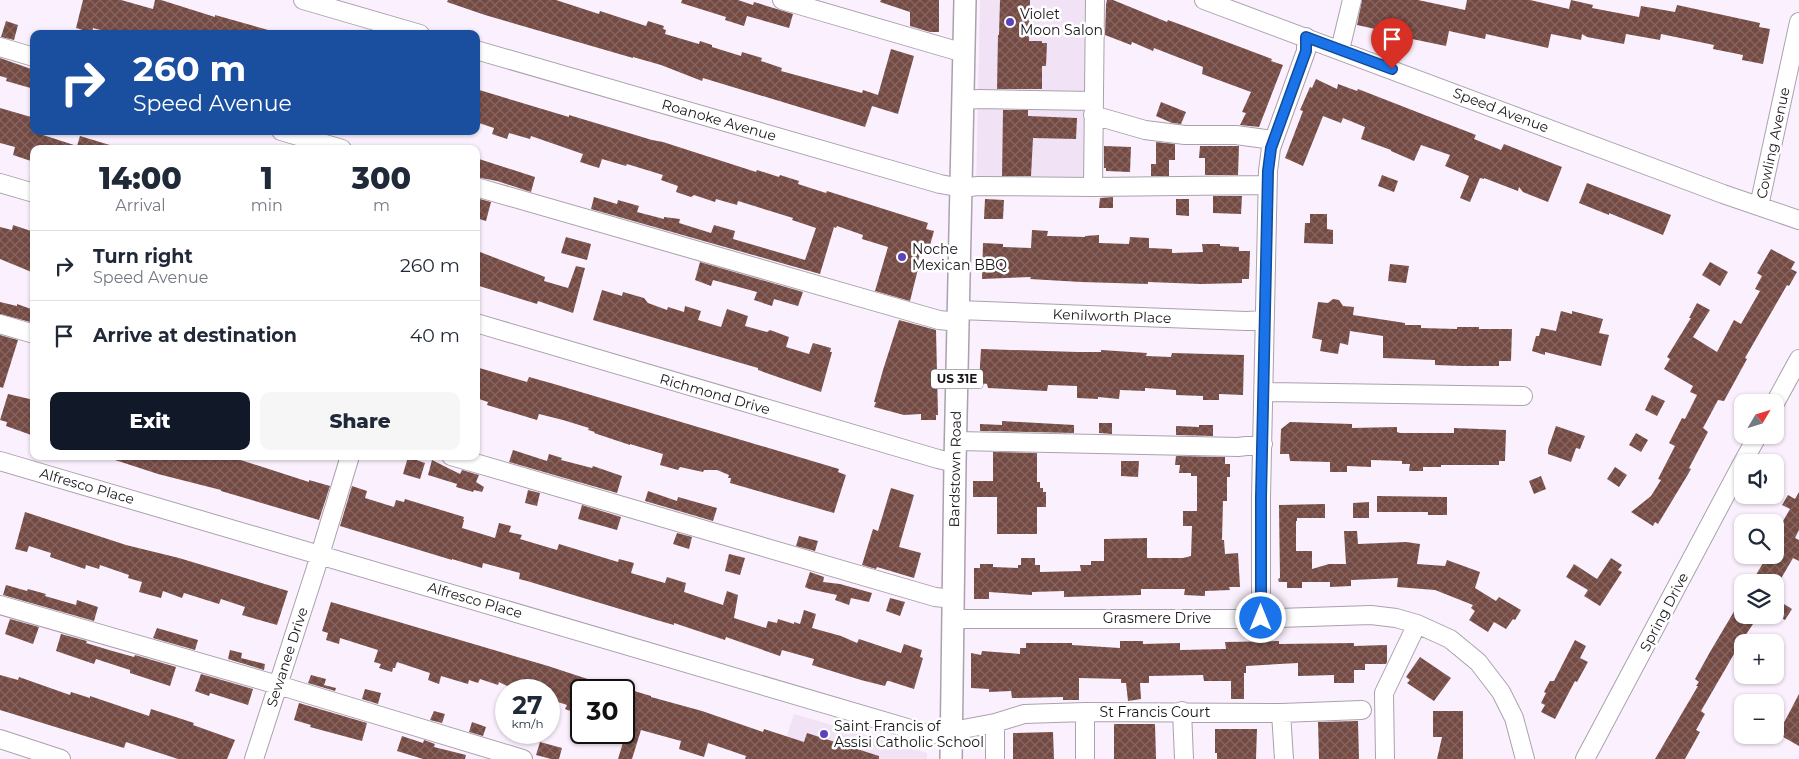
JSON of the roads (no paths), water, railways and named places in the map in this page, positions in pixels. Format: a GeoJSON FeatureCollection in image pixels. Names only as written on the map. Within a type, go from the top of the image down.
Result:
{"type":"FeatureCollection","features":[{"type":"Feature","properties":{"kind":"main road","name":"Bardstown Road"},"geometry":{"type":"LineString","coordinates":[[951,759],[965,0]]}},
{"type":"Feature","properties":{"kind":"street"},"geometry":{"type":"LineString","coordinates":[[303,0],[406,30]]}},
{"type":"Feature","properties":{"kind":"street"},"geometry":{"type":"LineString","coordinates":[[782,0],[964,53]]}},
{"type":"Feature","properties":{"kind":"street"},"geometry":{"type":"LineString","coordinates":[[1093,187],[1095,0]]}},
{"type":"Feature","properties":{"kind":"street","name":"Speed Avenue"},"geometry":{"type":"LineString","coordinates":[[1204,0],[1239,6],[1306,37],[1340,50],[1723,194],[1799,220]]}},
{"type":"Feature","properties":{"kind":"street"},"geometry":{"type":"LineString","coordinates":[[1340,50],[1352,0]]}},
{"type":"Feature","properties":{"kind":"street","name":"Cowling Avenue"},"geometry":{"type":"LineString","coordinates":[[1759,206],[1799,22]]}},
{"type":"Feature","properties":{"kind":"street"},"geometry":{"type":"LineString","coordinates":[[1261,618],[1267,185],[1273,140],[1306,51],[1306,37]]}},
{"type":"Feature","properties":{"kind":"street"},"geometry":{"type":"LineString","coordinates":[[0,47],[30,56]]}},
{"type":"Feature","properties":{"kind":"street","name":"Roanoke Avenue"},"geometry":{"type":"LineString","coordinates":[[480,51],[940,184],[962,188],[978,186],[1267,185]]}},
{"type":"Feature","properties":{"kind":"street"},"geometry":{"type":"LineString","coordinates":[[963,100],[980,99],[1093,108],[1145,130],[1185,135],[1236,135],[1273,140]]}},
{"type":"Feature","properties":{"kind":"street"},"geometry":{"type":"LineString","coordinates":[[295,135],[328,145]]}},
{"type":"Feature","properties":{"kind":"street"},"geometry":{"type":"LineString","coordinates":[[0,183],[30,192]]}},
{"type":"Feature","properties":{"kind":"street","name":"Kenilworth Place"},"geometry":{"type":"LineString","coordinates":[[480,188],[939,320],[959,316],[1264,320]]}},
{"type":"Feature","properties":{"kind":"street"},"geometry":{"type":"LineString","coordinates":[[0,324],[30,333]]}},
{"type":"Feature","properties":{"kind":"street","name":"Richmond Drive"},"geometry":{"type":"LineString","coordinates":[[480,324],[955,463]]}},
{"type":"Feature","properties":{"kind":"street"},"geometry":{"type":"LineString","coordinates":[[1780,394],[1799,359]]}},
{"type":"Feature","properties":{"kind":"street"},"geometry":{"type":"LineString","coordinates":[[1264,392],[1523,396]]}},
{"type":"Feature","properties":{"kind":"street"},"geometry":{"type":"LineString","coordinates":[[956,441],[1238,447],[1262,444]]}},
{"type":"Feature","properties":{"kind":"street","name":"Sewanee Drive"},"geometry":{"type":"LineString","coordinates":[[254,759],[349,460]]}},
{"type":"Feature","properties":{"kind":"street","name":"Grasmere Drive"},"geometry":{"type":"LineString","coordinates":[[466,460],[935,597],[953,609],[1261,618],[1371,615],[1396,618],[1417,624],[1450,639],[1464,649],[1490,676],[1501,692],[1514,718],[1525,759]]}},
{"type":"Feature","properties":{"kind":"street","name":"Alfresco Place"},"geometry":{"type":"LineString","coordinates":[[0,461],[932,736],[951,732]]}},
{"type":"Feature","properties":{"kind":"street","name":"Spring Drive"},"geometry":{"type":"LineString","coordinates":[[1584,759],[1734,480]]}},
{"type":"Feature","properties":{"kind":"street"},"geometry":{"type":"LineString","coordinates":[[0,605],[278,685],[523,759]]}},
{"type":"Feature","properties":{"kind":"street"},"geometry":{"type":"LineString","coordinates":[[1385,759],[1384,693],[1417,624]]}},
{"type":"Feature","properties":{"kind":"street","name":"St Francis Court"},"geometry":{"type":"LineString","coordinates":[[951,732],[995,723],[1024,714],[1182,711],[1281,713],[1362,710]]}},
{"type":"Feature","properties":{"kind":"street"},"geometry":{"type":"LineString","coordinates":[[1182,711],[1184,759]]}},
{"type":"Feature","properties":{"kind":"street"},"geometry":{"type":"LineString","coordinates":[[1085,712],[1085,759]]}},
{"type":"Feature","properties":{"kind":"street"},"geometry":{"type":"LineString","coordinates":[[1281,713],[1284,759]]}},
{"type":"Feature","properties":{"kind":"street"},"geometry":{"type":"LineString","coordinates":[[995,723],[995,759]]}},
{"type":"Feature","properties":{"kind":"street"},"geometry":{"type":"LineString","coordinates":[[0,739],[61,759]]}},
{"type":"Feature","properties":{"kind":"place","name":"Violet Moon Salon"},"geometry":{"type":"Point","coordinates":[1010,22]}},
{"type":"Feature","properties":{"kind":"place","name":"Noche Mexican BBQ"},"geometry":{"type":"Point","coordinates":[902,257]}},
{"type":"Feature","properties":{"kind":"place","name":"Saint Francis of Assisi Catholic School"},"geometry":{"type":"Point","coordinates":[824,734]}}]}
